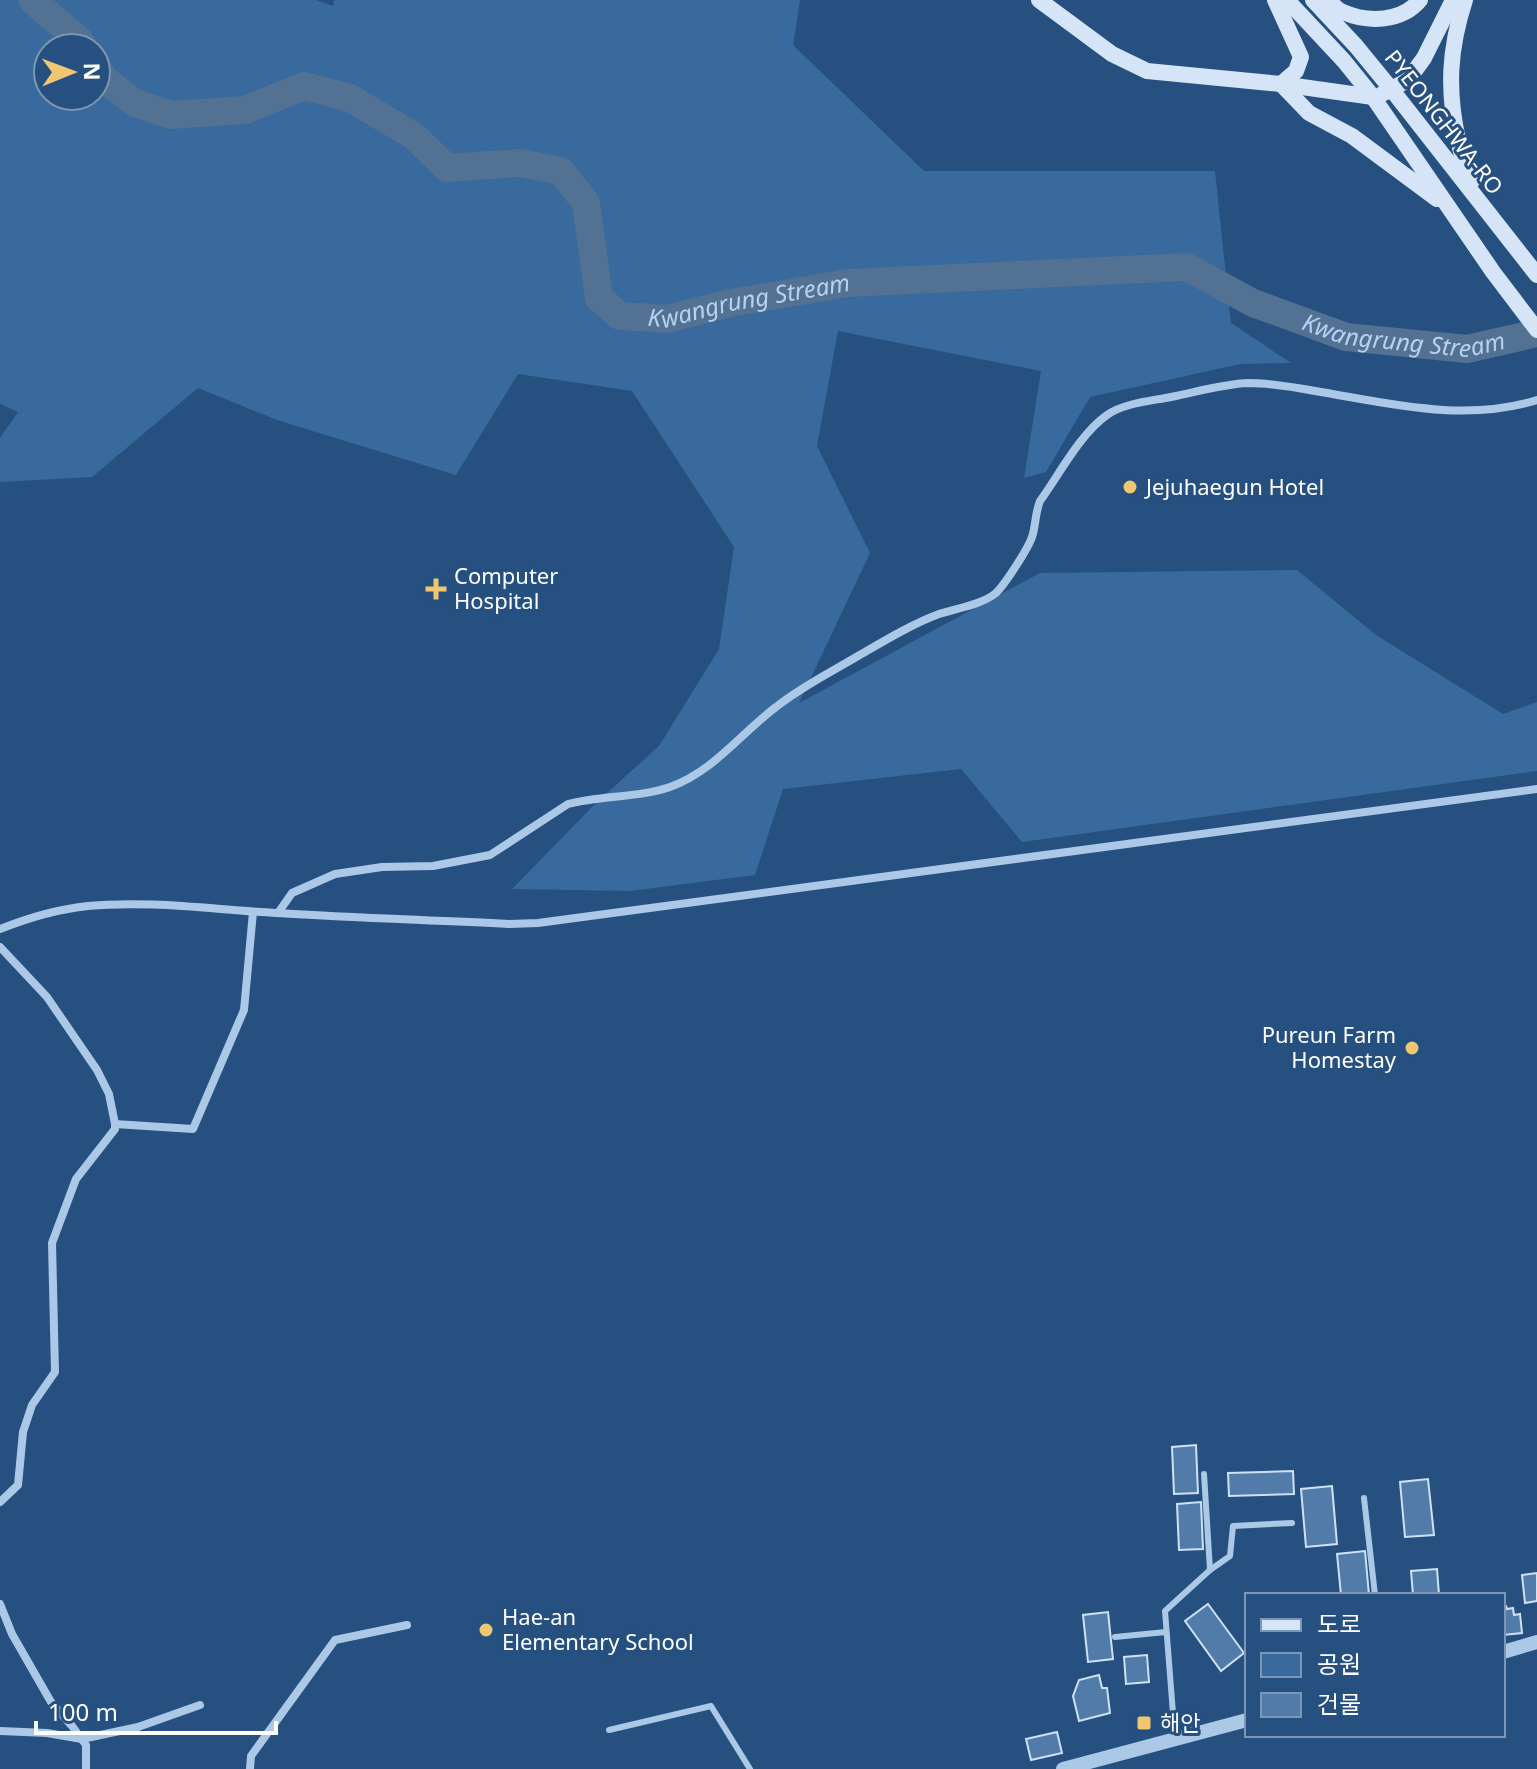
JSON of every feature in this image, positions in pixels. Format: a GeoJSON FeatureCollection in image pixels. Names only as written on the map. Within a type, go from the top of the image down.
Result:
{"type":"FeatureCollection","features":[{"type":"Feature","properties":{"kind":"main road"},"geometry":{"type":"LineString","coordinates":[[1039,0],[1112,54],[1147,71],[1281,84],[1373,97],[1408,80],[1424,58],[1453,0]]}},
{"type":"Feature","properties":{"kind":"main road"},"geometry":{"type":"LineString","coordinates":[[1275,0],[1301,57],[1296,71],[1281,84]]}},
{"type":"Feature","properties":{"kind":"main road","name":"PYEONGHWA-RO"},"geometry":{"type":"LineString","coordinates":[[1287,0],[1373,97],[1493,272],[1537,330]]}},
{"type":"Feature","properties":{"kind":"main road","name":"PYEONGHWA-RO"},"geometry":{"type":"LineString","coordinates":[[1313,0],[1392,90],[1537,275]]}},
{"type":"Feature","properties":{"kind":"main road"},"geometry":{"type":"LineString","coordinates":[[1329,0],[1340,12],[1382,20],[1413,8],[1420,0]]}},
{"type":"Feature","properties":{"kind":"main road"},"geometry":{"type":"LineString","coordinates":[[1465,0],[1451,61],[1452,112],[1465,170],[1509,240]]}},
{"type":"Feature","properties":{"kind":"main road"},"geometry":{"type":"LineString","coordinates":[[1281,84],[1309,113],[1352,136],[1449,208]]}},
{"type":"Feature","properties":{"kind":"street"},"geometry":{"type":"LineString","coordinates":[[278,913],[292,893],[335,874],[382,867],[433,866],[480,858],[500,849],[568,804],[670,787],[701,772],[728,751],[754,724],[815,681],[922,622],[995,593],[1032,537],[1035,512],[1040,501],[1087,434],[1108,414],[1126,407],[1248,383],[1438,410],[1498,409],[1537,400]]}},
{"type":"Feature","properties":{"kind":"street"},"geometry":{"type":"LineString","coordinates":[[0,929],[53,912],[86,906],[156,905],[253,912],[538,923],[1537,789]]}},
{"type":"Feature","properties":{"kind":"street"},"geometry":{"type":"LineString","coordinates":[[115,1124],[193,1129],[244,1010],[253,912]]}},
{"type":"Feature","properties":{"kind":"street"},"geometry":{"type":"LineString","coordinates":[[0,947],[47,997],[97,1070],[109,1094],[115,1124],[115,1129],[76,1179],[52,1243],[55,1372],[32,1405],[23,1432],[18,1485],[0,1502]]}},
{"type":"Feature","properties":{"kind":"street"},"geometry":{"type":"LineString","coordinates":[[0,1604],[12,1634],[51,1702],[86,1745],[86,1769]]}},
{"type":"Feature","properties":{"kind":"street"},"geometry":{"type":"LineString","coordinates":[[250,1769],[251,1756],[335,1640],[407,1625]]}},
{"type":"Feature","properties":{"kind":"street"},"geometry":{"type":"LineString","coordinates":[[1505,1651],[1537,1642]]}},
{"type":"Feature","properties":{"kind":"street"},"geometry":{"type":"LineString","coordinates":[[0,1731],[47,1733],[82,1739],[138,1727],[200,1705]]}},
{"type":"Feature","properties":{"kind":"street"},"geometry":{"type":"LineString","coordinates":[[1063,1769],[1245,1721]]}},
{"type":"Feature","properties":{"kind":"lane"},"geometry":{"type":"LineString","coordinates":[[1204,1474],[1210,1570]]}},
{"type":"Feature","properties":{"kind":"lane"},"geometry":{"type":"LineString","coordinates":[[1364,1498],[1375,1593]]}},
{"type":"Feature","properties":{"kind":"lane"},"geometry":{"type":"LineString","coordinates":[[1175,1739],[1165,1611],[1230,1556],[1233,1526],[1292,1523]]}},
{"type":"Feature","properties":{"kind":"lane"},"geometry":{"type":"LineString","coordinates":[[1115,1637],[1166,1632]]}},
{"type":"Feature","properties":{"kind":"lane"},"geometry":{"type":"LineString","coordinates":[[609,1730],[711,1706],[750,1769]]}},
{"type":"Feature","properties":{"kind":"green space"},"geometry":{"type":"Polygon","coordinates":[[[0,0],[316,0],[333,6],[334,0],[800,0],[793,45],[924,171],[1215,171],[1231,323],[1291,363],[1240,364],[1090,397],[1046,472],[1024,478],[1041,371],[838,331],[817,446],[870,553],[799,703],[1040,573],[1297,570],[1376,635],[1503,714],[1537,702],[1537,771],[1022,842],[961,769],[783,789],[755,875],[630,891],[512,889],[596,803],[659,746],[719,649],[734,547],[632,391],[518,374],[456,475],[277,420],[198,388],[92,477],[0,482],[0,438],[18,412],[0,404],[0,0]]]}},
{"type":"Feature","properties":{"kind":"building"},"geometry":{"type":"Polygon","coordinates":[[[1196,1445],[1198,1493],[1174,1494],[1172,1447],[1196,1445]]]}},
{"type":"Feature","properties":{"kind":"building"},"geometry":{"type":"Polygon","coordinates":[[[1293,1471],[1294,1494],[1229,1496],[1228,1473],[1293,1471]]]}},
{"type":"Feature","properties":{"kind":"building"},"geometry":{"type":"Polygon","coordinates":[[[1428,1479],[1434,1535],[1405,1537],[1400,1482],[1428,1479]]]}},
{"type":"Feature","properties":{"kind":"building"},"geometry":{"type":"Polygon","coordinates":[[[1332,1486],[1337,1544],[1306,1547],[1301,1489],[1332,1486]]]}},
{"type":"Feature","properties":{"kind":"building"},"geometry":{"type":"Polygon","coordinates":[[[1201,1502],[1203,1549],[1179,1550],[1177,1504],[1201,1502]]]}},
{"type":"Feature","properties":{"kind":"building"},"geometry":{"type":"Polygon","coordinates":[[[1365,1551],[1369,1593],[1341,1593],[1337,1554],[1365,1551]]]}},
{"type":"Feature","properties":{"kind":"building"},"geometry":{"type":"Polygon","coordinates":[[[1437,1569],[1439,1593],[1413,1593],[1411,1571],[1437,1569]]]}},
{"type":"Feature","properties":{"kind":"building"},"geometry":{"type":"Polygon","coordinates":[[[1537,1573],[1537,1601],[1525,1603],[1522,1575],[1537,1573]]]}},
{"type":"Feature","properties":{"kind":"building"},"geometry":{"type":"Polygon","coordinates":[[[1208,1604],[1244,1653],[1221,1671],[1185,1621],[1208,1604]]]}},
{"type":"Feature","properties":{"kind":"building"},"geometry":{"type":"Polygon","coordinates":[[[1505,1606],[1507,1609],[1513,1608],[1514,1615],[1520,1614],[1522,1633],[1505,1635],[1505,1606]]]}},
{"type":"Feature","properties":{"kind":"building"},"geometry":{"type":"Polygon","coordinates":[[[1108,1612],[1113,1659],[1088,1662],[1083,1615],[1108,1612]]]}},
{"type":"Feature","properties":{"kind":"building"},"geometry":{"type":"Polygon","coordinates":[[[1147,1655],[1149,1682],[1126,1684],[1124,1657],[1147,1655]]]}},
{"type":"Feature","properties":{"kind":"building"},"geometry":{"type":"Polygon","coordinates":[[[1099,1675],[1102,1688],[1107,1688],[1110,1713],[1079,1721],[1073,1696],[1079,1680],[1099,1675]]]}},
{"type":"Feature","properties":{"kind":"building"},"geometry":{"type":"Polygon","coordinates":[[[1057,1732],[1062,1753],[1031,1760],[1026,1739],[1057,1732]]]}},
{"type":"Feature","properties":{"kind":"waterway","name":"Kwangrung Stream"},"geometry":{"type":"LineString","coordinates":[[32,0],[69,32]]}},
{"type":"Feature","properties":{"kind":"waterway","name":"Kwangrung Stream"},"geometry":{"type":"LineString","coordinates":[[112,85],[135,103],[171,115],[245,110],[304,86],[350,98],[414,136],[447,168],[520,163],[561,171],[586,203],[599,298],[620,316],[667,319],[730,303],[848,283],[1187,267],[1253,303],[1346,337],[1467,349],[1537,333]]}},
{"type":"Feature","properties":{"kind":"place","name":"Jejuhaegun Hotel"},"geometry":{"type":"Point","coordinates":[1130,487]}},
{"type":"Feature","properties":{"kind":"place","name":"Computer Hospital"},"geometry":{"type":"Point","coordinates":[436,589]}},
{"type":"Feature","properties":{"kind":"place","name":"Pureun Farm Homestay"},"geometry":{"type":"Point","coordinates":[1412,1048]}},
{"type":"Feature","properties":{"kind":"place","name":"Hae-an Elementary School"},"geometry":{"type":"Point","coordinates":[486,1630]}},
{"type":"Feature","properties":{"kind":"place","name":"해안"},"geometry":{"type":"Point","coordinates":[1144,1723]}}]}
